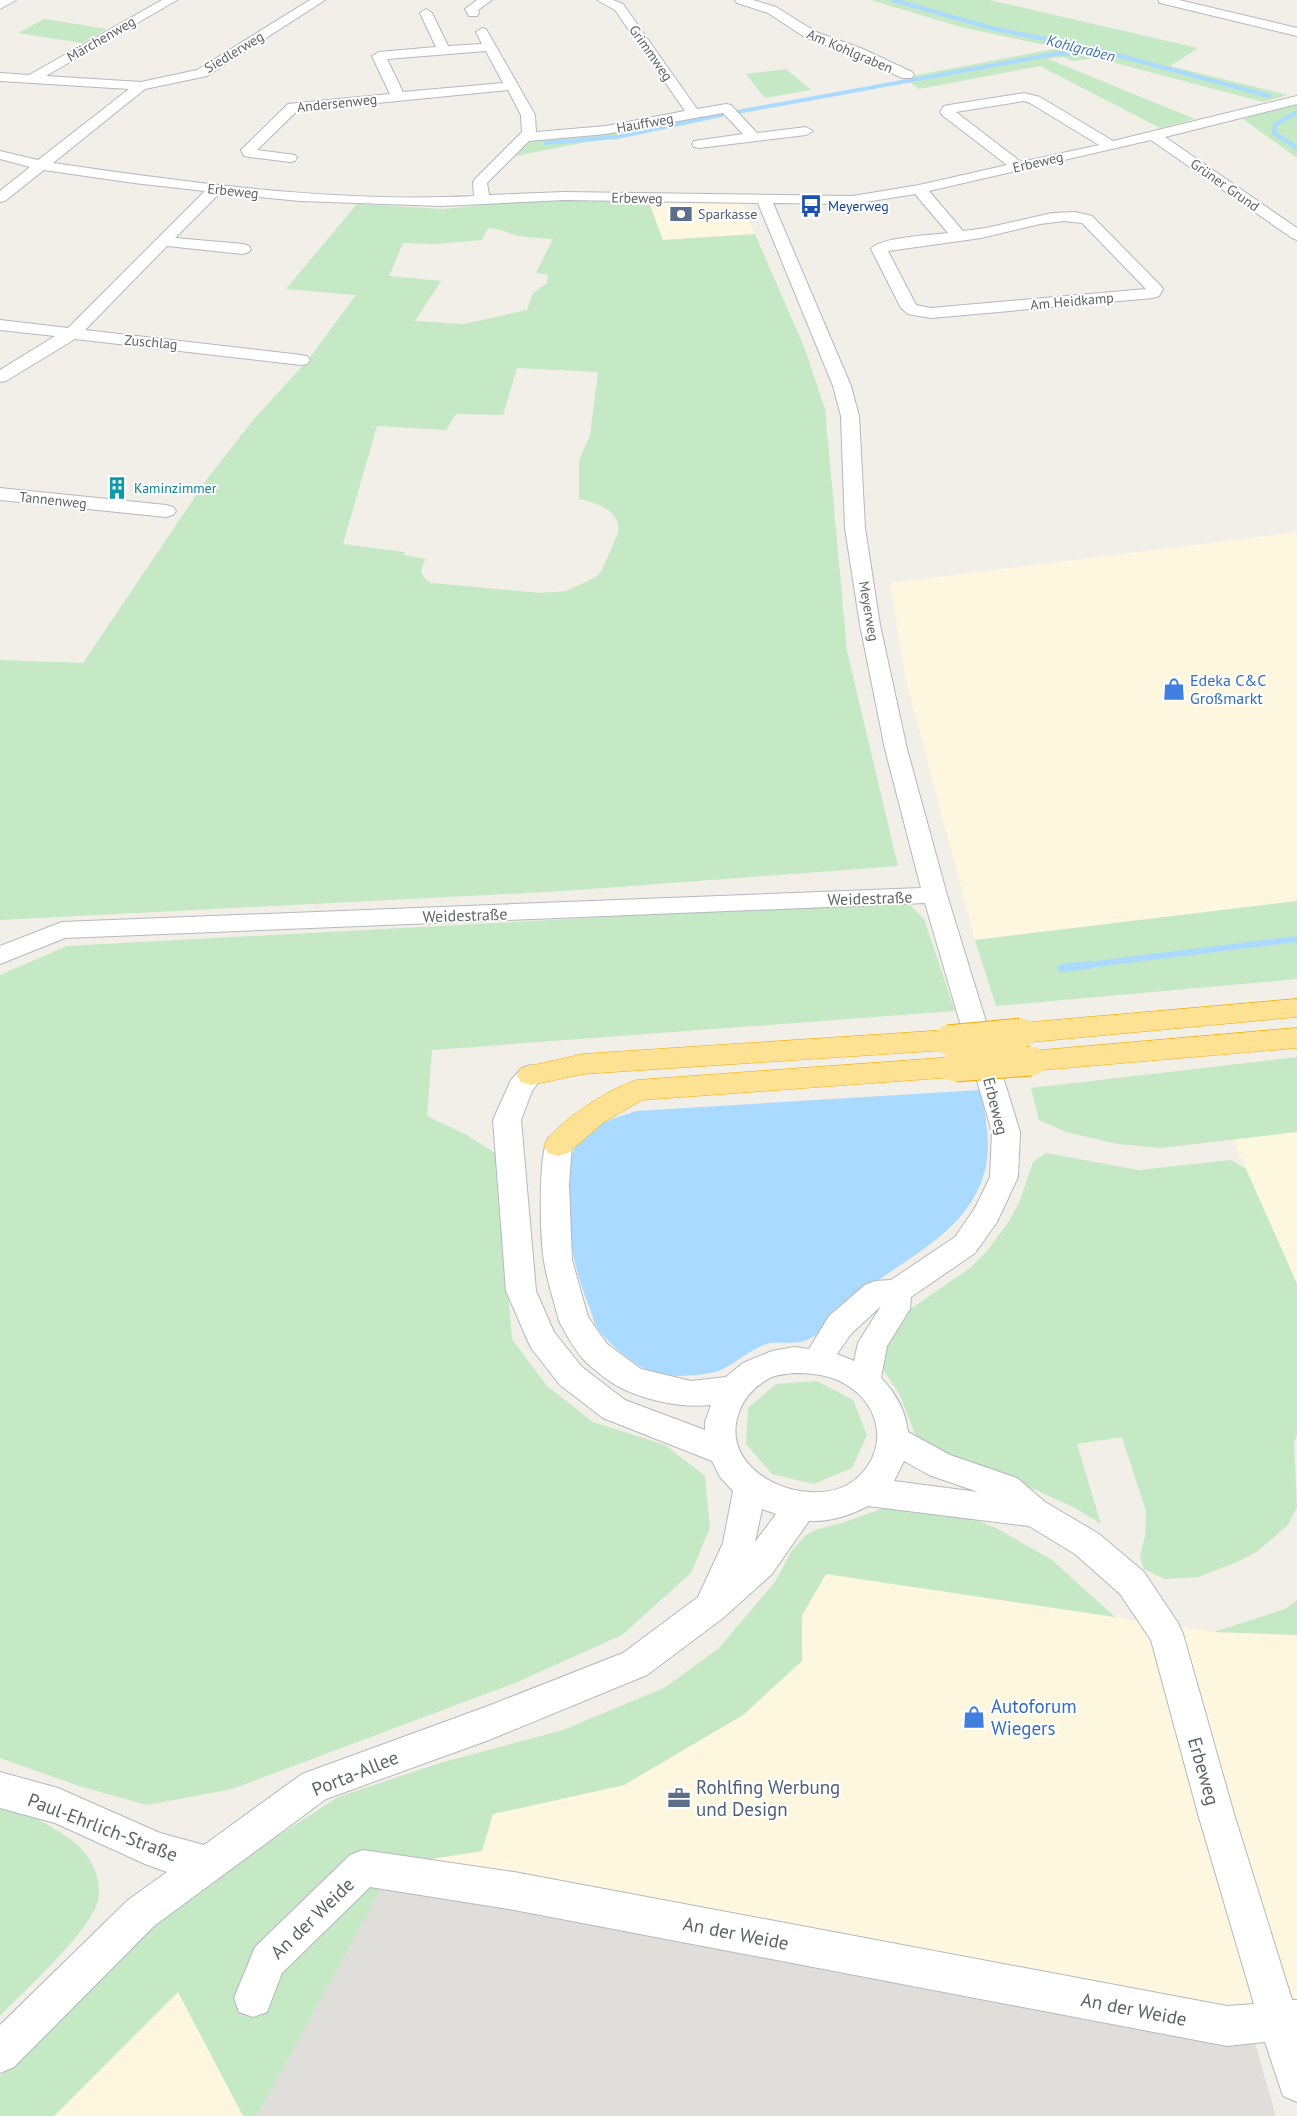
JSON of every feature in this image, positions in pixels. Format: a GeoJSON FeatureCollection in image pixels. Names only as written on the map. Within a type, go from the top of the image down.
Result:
{"type":"FeatureCollection","features":[{"type":"Feature","properties":{"kind":"highway"},"geometry":{"type":"LineString","coordinates":[[530,1075],[583,1064],[948,1040],[1297,1008]]}},
{"type":"Feature","properties":{"kind":"highway"},"geometry":{"type":"LineString","coordinates":[[558,1145],[594,1115],[638,1090],[955,1067],[1297,1038]]}},
{"type":"Feature","properties":{"kind":"street"},"geometry":{"type":"LineString","coordinates":[[0,6],[10,0]]}},
{"type":"Feature","properties":{"kind":"street","name":"Märchenweg"},"geometry":{"type":"LineString","coordinates":[[31,79],[171,0]]}},
{"type":"Feature","properties":{"kind":"street","name":"Siedlerweg"},"geometry":{"type":"LineString","coordinates":[[0,77],[141,86],[202,73],[319,0]]}},
{"type":"Feature","properties":{"kind":"street"},"geometry":{"type":"LineString","coordinates":[[473,13],[471,9],[473,6],[486,0]]}},
{"type":"Feature","properties":{"kind":"street","name":"Grimmweg"},"geometry":{"type":"LineString","coordinates":[[603,0],[618,7],[694,114]]}},
{"type":"Feature","properties":{"kind":"street","name":"Am Kohlgraben"},"geometry":{"type":"LineString","coordinates":[[741,0],[772,10],[810,36],[858,52],[907,75]]}},
{"type":"Feature","properties":{"kind":"street"},"geometry":{"type":"LineString","coordinates":[[1164,0],[1297,32]]}},
{"type":"Feature","properties":{"kind":"street"},"geometry":{"type":"LineString","coordinates":[[426,13],[444,51]]}},
{"type":"Feature","properties":{"kind":"street"},"geometry":{"type":"LineString","coordinates":[[482,32],[528,115],[529,132],[480,182],[482,200]]}},
{"type":"Feature","properties":{"kind":"street","name":"Andersenweg"},"geometry":{"type":"LineString","coordinates":[[398,97],[379,56],[490,47]]}},
{"type":"Feature","properties":{"kind":"street","name":"Siedlerweg"},"geometry":{"type":"LineString","coordinates":[[0,198],[39,165],[141,86]]}},
{"type":"Feature","properties":{"kind":"street","name":"Andersenweg"},"geometry":{"type":"LineString","coordinates":[[290,158],[249,153],[248,150],[292,107],[512,86]]}},
{"type":"Feature","properties":{"kind":"street"},"geometry":{"type":"LineString","coordinates":[[1018,166],[947,112],[949,109],[1024,97],[1035,100],[1111,146]]}},
{"type":"Feature","properties":{"kind":"street","name":"Erbeweg"},"geometry":{"type":"LineString","coordinates":[[0,156],[39,165],[215,189],[310,198],[441,202],[564,196],[853,200],[919,189],[1111,146],[1297,100]]}},
{"type":"Feature","properties":{"kind":"street","name":"Hauffweg"},"geometry":{"type":"LineString","coordinates":[[525,137],[606,130],[726,108],[753,137]]}},
{"type":"Feature","properties":{"kind":"street"},"geometry":{"type":"LineString","coordinates":[[699,144],[806,131]]}},
{"type":"Feature","properties":{"kind":"street","name":"Grüner Grund"},"geometry":{"type":"LineString","coordinates":[[1153,135],[1297,235]]}},
{"type":"Feature","properties":{"kind":"street"},"geometry":{"type":"LineString","coordinates":[[0,378],[71,334],[215,189]]}},
{"type":"Feature","properties":{"kind":"street"},"geometry":{"type":"LineString","coordinates":[[919,189],[959,236]]}},
{"type":"Feature","properties":{"kind":"street","name":"Meyerweg"},"geometry":{"type":"LineString","coordinates":[[764,200],[842,386],[850,416],[855,528],[870,625],[896,749],[958,968]]}},
{"type":"Feature","properties":{"kind":"street","name":"Am Heidkamp"},"geometry":{"type":"LineString","coordinates":[[1073,217],[1087,218],[1155,289],[1152,293],[931,313],[914,311],[909,308],[879,249],[889,245],[959,236],[996,231],[1036,221],[1073,217]]}},
{"type":"Feature","properties":{"kind":"street"},"geometry":{"type":"LineString","coordinates":[[164,241],[243,250]]}},
{"type":"Feature","properties":{"kind":"street","name":"Zuschlag"},"geometry":{"type":"LineString","coordinates":[[0,325],[301,360]]}},
{"type":"Feature","properties":{"kind":"street","name":"Tannenweg"},"geometry":{"type":"LineString","coordinates":[[0,494],[166,511]]}},
{"type":"Feature","properties":{"kind":"street","name":"Weidestraße"},"geometry":{"type":"LineString","coordinates":[[0,956],[62,930],[936,895]]}},
{"type":"Feature","properties":{"kind":"street","name":"Erbeweg"},"geometry":{"type":"LineString","coordinates":[[817,1361],[840,1325],[875,1293],[897,1291],[965,1245],[987,1214],[1004,1177],[1006,1132],[958,968]]}},
{"type":"Feature","properties":{"kind":"street"},"geometry":{"type":"LineString","coordinates":[[530,1075],[520,1087],[506,1120],[521,1291],[542,1339],[571,1376],[614,1409],[723,1451]]}},
{"type":"Feature","properties":{"kind":"street"},"geometry":{"type":"LineString","coordinates":[[558,1145],[556,1184],[558,1260],[574,1321],[596,1353],[631,1379],[660,1388],[691,1394],[734,1389]]}},
{"type":"Feature","properties":{"kind":"street"},"geometry":{"type":"LineString","coordinates":[[866,1382],[873,1343],[895,1309],[897,1291]]}},
{"type":"Feature","properties":{"kind":"street"},"geometry":{"type":"LineString","coordinates":[[794,1360],[817,1361],[843,1368],[866,1382],[881,1399],[891,1419],[894,1440],[890,1460],[880,1477],[865,1492],[846,1502],[823,1508],[799,1508],[773,1501],[750,1488],[734,1471],[723,1451],[719,1429],[723,1408],[734,1389],[751,1374],[771,1364],[794,1360]]}},
{"type":"Feature","properties":{"kind":"street","name":"Erbeweg"},"geometry":{"type":"LineString","coordinates":[[894,1440],[940,1465],[1006,1488],[1034,1512],[1087,1544],[1132,1583],[1166,1634],[1211,1796],[1288,2020],[1297,2082]]}},
{"type":"Feature","properties":{"kind":"street","name":"Porta-Allee"},"geometry":{"type":"LineString","coordinates":[[711,1607],[739,1543],[750,1488]]}},
{"type":"Feature","properties":{"kind":"street","name":"Erbeweg"},"geometry":{"type":"LineString","coordinates":[[865,1492],[929,1499],[976,1508],[1034,1512]]}},
{"type":"Feature","properties":{"kind":"street","name":"Porta-Allee"},"geometry":{"type":"LineString","coordinates":[[0,2053],[141,1913],[315,1786],[490,1723],[635,1664],[711,1607],[759,1564],[799,1508]]}},
{"type":"Feature","properties":{"kind":"street","name":"Paul-Ehrlich-Straße"},"geometry":{"type":"LineString","coordinates":[[0,1790],[58,1806],[158,1851],[206,1864]]}},
{"type":"Feature","properties":{"kind":"street","name":"An der Weide"},"geometry":{"type":"LineString","coordinates":[[253,1998],[268,1960],[363,1868],[524,1893],[1227,2026],[1288,2020]]}},
{"type":"Feature","properties":{"kind":"shaded area"},"geometry":{"type":"Polygon","coordinates":[[[648,200],[734,202],[743,205],[755,234],[662,240],[648,200]]]}},
{"type":"Feature","properties":{"kind":"shaded area"},"geometry":{"type":"Polygon","coordinates":[[[1297,532],[1297,901],[975,940],[906,680],[890,583],[1297,532]]]}},
{"type":"Feature","properties":{"kind":"shaded area"},"geometry":{"type":"Polygon","coordinates":[[[1297,1132],[1297,1284],[1233,1139],[1297,1132]]]}},
{"type":"Feature","properties":{"kind":"shaded area"},"geometry":{"type":"Polygon","coordinates":[[[826,1574],[1214,1632],[1297,1635],[1297,2031],[394,1865],[493,1814],[624,1785],[802,1661],[802,1615],[826,1574]]]}},
{"type":"Feature","properties":{"kind":"shaded area"},"geometry":{"type":"Polygon","coordinates":[[[394,1865],[1250,2026],[1276,2116],[257,2116],[394,1865]]]}},
{"type":"Feature","properties":{"kind":"shaded area"},"geometry":{"type":"Polygon","coordinates":[[[178,1991],[243,2116],[54,2116],[178,1991]]]}},
{"type":"Feature","properties":{"kind":"green space"},"geometry":{"type":"Polygon","coordinates":[[[871,0],[990,0],[1198,48],[1170,66],[1288,95],[1263,102],[1097,58],[1073,61],[1062,57],[1048,59],[1195,119],[1160,128],[1040,66],[919,89],[906,79],[912,76],[1059,48],[961,27],[871,0]]]}},
{"type":"Feature","properties":{"kind":"green space"},"geometry":{"type":"Polygon","coordinates":[[[44,19],[107,29],[82,43],[18,33],[44,19]]]}},
{"type":"Feature","properties":{"kind":"green space"},"geometry":{"type":"Polygon","coordinates":[[[786,69],[811,90],[765,98],[746,74],[786,69]]]}},
{"type":"Feature","properties":{"kind":"green space"},"geometry":{"type":"Polygon","coordinates":[[[1293,103],[1297,106],[1297,158],[1243,119],[1293,103]]]}},
{"type":"Feature","properties":{"kind":"green space"},"geometry":{"type":"Polygon","coordinates":[[[720,113],[725,115],[515,156],[530,140],[720,113]]]}},
{"type":"Feature","properties":{"kind":"green space"},"geometry":{"type":"Polygon","coordinates":[[[544,199],[648,200],[663,240],[755,234],[805,349],[825,409],[847,651],[898,866],[564,891],[0,920],[0,660],[83,663],[207,479],[254,419],[308,360],[356,295],[286,289],[357,204],[443,209],[544,199]],[[488,228],[482,240],[434,244],[403,243],[389,276],[441,281],[415,321],[464,324],[527,310],[533,293],[547,283],[548,274],[536,273],[553,239],[520,236],[488,228]],[[517,368],[503,415],[456,414],[446,430],[377,426],[343,544],[405,552],[404,555],[426,559],[422,566],[422,572],[431,583],[540,593],[566,591],[596,577],[601,572],[618,533],[618,525],[612,513],[600,505],[579,499],[579,461],[590,435],[598,372],[517,368]]]}},
{"type":"Feature","properties":{"kind":"green space"},"geometry":{"type":"Polygon","coordinates":[[[1297,901],[1297,979],[996,1006],[975,940],[1297,901]]]}},
{"type":"Feature","properties":{"kind":"green space"},"geometry":{"type":"Polygon","coordinates":[[[885,902],[910,905],[924,919],[955,1011],[432,1050],[427,1116],[465,1134],[497,1154],[512,1339],[547,1386],[593,1422],[665,1445],[705,1476],[710,1528],[691,1573],[622,1635],[515,1683],[232,1789],[147,1805],[79,1786],[0,1758],[0,975],[67,946],[885,902]]]}},
{"type":"Feature","properties":{"kind":"green space"},"geometry":{"type":"Polygon","coordinates":[[[1297,1057],[1297,1132],[1161,1148],[1118,1144],[1066,1132],[1039,1120],[1031,1088],[1297,1057]]]}},
{"type":"Feature","properties":{"kind":"green space"},"geometry":{"type":"Polygon","coordinates":[[[1046,1153],[1138,1170],[1231,1160],[1246,1169],[1297,1284],[1297,1435],[1294,1442],[1297,1507],[1288,1525],[1258,1551],[1237,1562],[1198,1577],[1165,1579],[1144,1569],[1140,1557],[1145,1536],[1146,1511],[1122,1437],[1077,1444],[1101,1524],[1073,1507],[1036,1490],[929,1449],[915,1434],[900,1395],[884,1371],[880,1353],[902,1315],[970,1268],[987,1251],[1008,1223],[1019,1203],[1033,1162],[1046,1153]]]}},
{"type":"Feature","properties":{"kind":"green space"},"geometry":{"type":"Polygon","coordinates":[[[817,1381],[853,1400],[867,1435],[852,1468],[814,1484],[772,1474],[746,1444],[748,1408],[776,1384],[817,1381]]]}},
{"type":"Feature","properties":{"kind":"green space"},"geometry":{"type":"Polygon","coordinates":[[[884,1508],[955,1512],[996,1528],[1052,1560],[1115,1617],[826,1574],[802,1615],[802,1661],[743,1715],[624,1785],[493,1814],[482,1851],[394,1865],[257,2116],[243,2116],[178,1992],[54,2116],[0,2116],[0,2076],[134,1943],[228,1868],[338,1797],[440,1763],[563,1730],[664,1688],[718,1649],[775,1582],[792,1550],[805,1536],[815,1530],[842,1523],[884,1508]]]}},
{"type":"Feature","properties":{"kind":"green space"},"geometry":{"type":"Polygon","coordinates":[[[1297,1600],[1297,1635],[1214,1632],[1285,1609],[1297,1600]]]}},
{"type":"Feature","properties":{"kind":"green space"},"geometry":{"type":"Polygon","coordinates":[[[0,1807],[19,1811],[36,1818],[76,1843],[88,1857],[96,1873],[99,1891],[93,1913],[83,1928],[55,1960],[0,2016],[0,1807]]]}},
{"type":"Feature","properties":{"kind":"water"},"geometry":{"type":"Polygon","coordinates":[[[980,1090],[987,1125],[988,1149],[985,1172],[971,1201],[960,1217],[946,1231],[867,1289],[824,1330],[803,1341],[764,1345],[717,1371],[701,1375],[675,1376],[661,1375],[645,1369],[618,1350],[598,1329],[578,1273],[571,1238],[568,1203],[572,1154],[578,1143],[592,1129],[609,1120],[637,1111],[980,1090]]]}},
{"type":"Feature","properties":{"kind":"waterway","name":"Kohlgraben"},"geometry":{"type":"LineString","coordinates":[[893,0],[995,29],[1091,48],[1269,96]]}},
{"type":"Feature","properties":{"kind":"waterway"},"geometry":{"type":"LineString","coordinates":[[737,112],[1060,53],[1073,55]]}},
{"type":"Feature","properties":{"kind":"waterway"},"geometry":{"type":"LineString","coordinates":[[1295,113],[1275,125],[1274,133],[1297,148]]}},
{"type":"Feature","properties":{"kind":"waterway"},"geometry":{"type":"LineString","coordinates":[[546,143],[617,137],[721,115]]}},
{"type":"Feature","properties":{"kind":"waterway"},"geometry":{"type":"LineString","coordinates":[[1079,966],[1297,939]]}},
{"type":"Feature","properties":{"kind":"waterway"},"geometry":{"type":"LineString","coordinates":[[1062,968],[1089,965]]}},
{"type":"Feature","properties":{"kind":"place","name":"Meyerweg"},"geometry":{"type":"Point","coordinates":[811,206]}},
{"type":"Feature","properties":{"kind":"place","name":"Sparkasse"},"geometry":{"type":"Point","coordinates":[681,214]}},
{"type":"Feature","properties":{"kind":"place","name":"Kaminzimmer"},"geometry":{"type":"Point","coordinates":[117,488]}},
{"type":"Feature","properties":{"kind":"place","name":"Edeka C&C Großmarkt"},"geometry":{"type":"Point","coordinates":[1174,689]}},
{"type":"Feature","properties":{"kind":"place","name":"Autoforum Wiegers"},"geometry":{"type":"Point","coordinates":[974,1717]}},
{"type":"Feature","properties":{"kind":"place","name":"Rohlfing Werbung und Design"},"geometry":{"type":"Point","coordinates":[679,1798]}}]}
